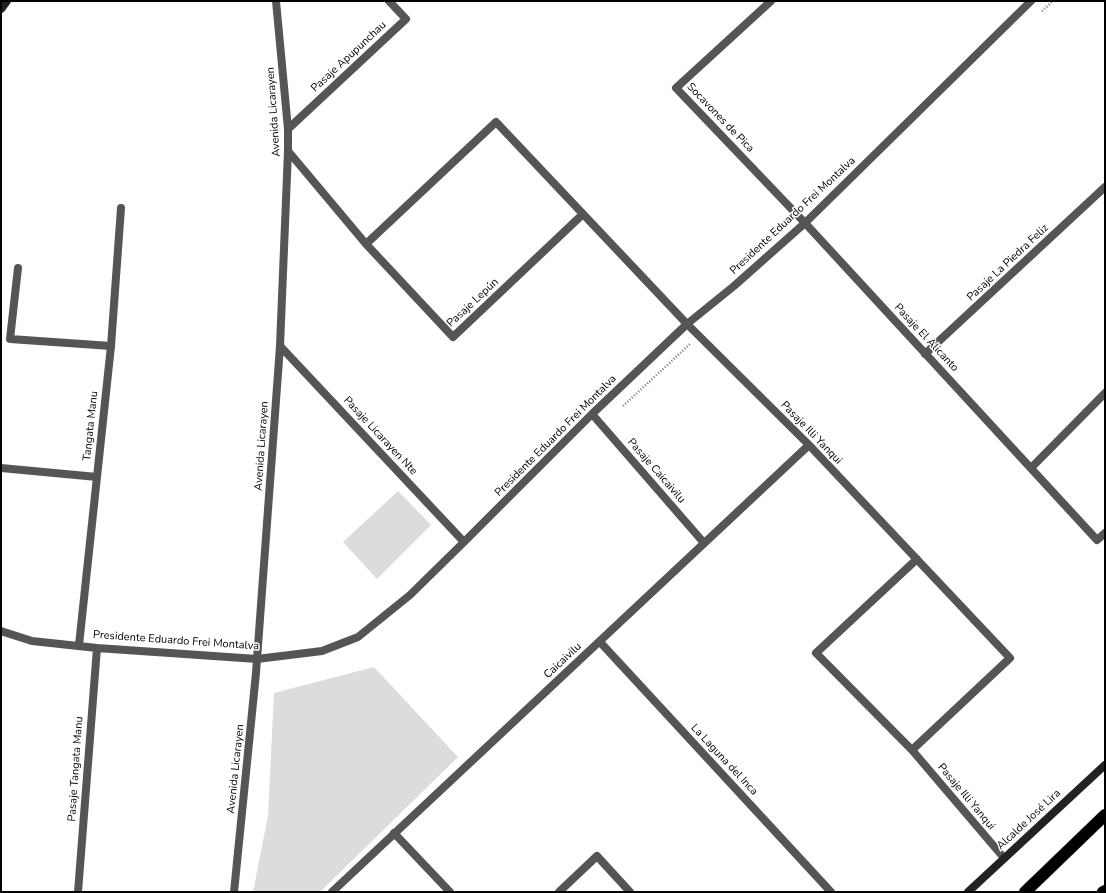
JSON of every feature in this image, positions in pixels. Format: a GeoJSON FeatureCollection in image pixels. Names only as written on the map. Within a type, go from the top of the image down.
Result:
{"type":"FeatureCollection","features":[{"type":"Feature","properties":{"kind":"highway"},"geometry":{"type":"LineString","coordinates":[[1024,892],[1105,815]]}},
{"type":"Feature","properties":{"kind":"street"},"geometry":{"type":"LineString","coordinates":[[1,9],[7,1]]}},
{"type":"Feature","properties":{"kind":"street","name":"Avenida Licarayen"},"geometry":{"type":"LineString","coordinates":[[234,892],[257,659],[280,346],[288,129],[276,1]]}},
{"type":"Feature","properties":{"kind":"street","name":"Pasaje Apupunchau"},"geometry":{"type":"LineString","coordinates":[[288,129],[406,19],[389,1]]}},
{"type":"Feature","properties":{"kind":"street","name":"Presidente Eduardo Frei Montalva"},"geometry":{"type":"LineString","coordinates":[[1,631],[32,641],[97,648],[257,659],[322,651],[358,637],[410,595],[592,414],[687,324],[734,286],[804,223],[1031,1]]}},
{"type":"Feature","properties":{"kind":"street","name":"Socavones de Pica"},"geometry":{"type":"LineString","coordinates":[[766,3],[676,88],[804,223]]}},
{"type":"Feature","properties":{"kind":"street"},"geometry":{"type":"LineString","coordinates":[[366,244],[496,122],[687,324]]}},
{"type":"Feature","properties":{"kind":"street","name":"Pasaje Lepún"},"geometry":{"type":"LineString","coordinates":[[288,151],[366,244],[452,337],[583,214]]}},
{"type":"Feature","properties":{"kind":"street","name":"Pasaje La Piedra Feliz"},"geometry":{"type":"LineString","coordinates":[[925,354],[1105,188]]}},
{"type":"Feature","properties":{"kind":"street","name":"Tangata Manu"},"geometry":{"type":"LineString","coordinates":[[79,645],[111,346],[121,208]]}},
{"type":"Feature","properties":{"kind":"street","name":"Pasaje El Alicanto"},"geometry":{"type":"LineString","coordinates":[[804,223],[1097,540],[1105,533]]}},
{"type":"Feature","properties":{"kind":"street"},"geometry":{"type":"LineString","coordinates":[[18,268],[10,339],[111,346]]}},
{"type":"Feature","properties":{"kind":"street","name":"Pasaje Illi Yanqui"},"geometry":{"type":"LineString","coordinates":[[687,324],[809,445],[1010,658],[912,750]]}},
{"type":"Feature","properties":{"kind":"street","name":"Pasaje Licarayen Nte"},"geometry":{"type":"LineString","coordinates":[[280,346],[464,542]]}},
{"type":"Feature","properties":{"kind":"street"},"geometry":{"type":"LineString","coordinates":[[1031,468],[1105,393]]}},
{"type":"Feature","properties":{"kind":"street","name":"Pasaje Caicaivilu"},"geometry":{"type":"LineString","coordinates":[[592,414],[704,543]]}},
{"type":"Feature","properties":{"kind":"street","name":"Caicaivilu"},"geometry":{"type":"LineString","coordinates":[[332,892],[809,445]]}},
{"type":"Feature","properties":{"kind":"street"},"geometry":{"type":"LineString","coordinates":[[1,468],[97,477]]}},
{"type":"Feature","properties":{"kind":"street","name":"Pasaje Illi Yanqui"},"geometry":{"type":"LineString","coordinates":[[917,559],[816,653],[912,750],[1004,858]]}},
{"type":"Feature","properties":{"kind":"street","name":"La Laguna del Inca"},"geometry":{"type":"LineString","coordinates":[[600,642],[832,892]]}},
{"type":"Feature","properties":{"kind":"street","name":"Pasaje Tangata Manu"},"geometry":{"type":"LineString","coordinates":[[78,892],[97,648]]}},
{"type":"Feature","properties":{"kind":"street","name":"Alcalde José Lira"},"geometry":{"type":"LineString","coordinates":[[968,892],[1105,765]]}},
{"type":"Feature","properties":{"kind":"street"},"geometry":{"type":"LineString","coordinates":[[394,834],[450,892]]}},
{"type":"Feature","properties":{"kind":"street"},"geometry":{"type":"LineString","coordinates":[[559,892],[597,856],[630,892]]}},
{"type":"Feature","properties":{"kind":"path"},"geometry":{"type":"LineString","coordinates":[[1042,12],[1053,1]]}},
{"type":"Feature","properties":{"kind":"path"},"geometry":{"type":"LineString","coordinates":[[602,426],[699,336]]}},
{"type":"Feature","properties":{"kind":"shaded area"},"geometry":{"type":"Polygon","coordinates":[[[398,491],[431,525],[377,579],[343,542],[398,491]]]}},
{"type":"Feature","properties":{"kind":"shaded area"},"geometry":{"type":"Polygon","coordinates":[[[374,667],[458,757],[320,892],[253,892],[268,816],[274,693],[374,667]]]}}]}
